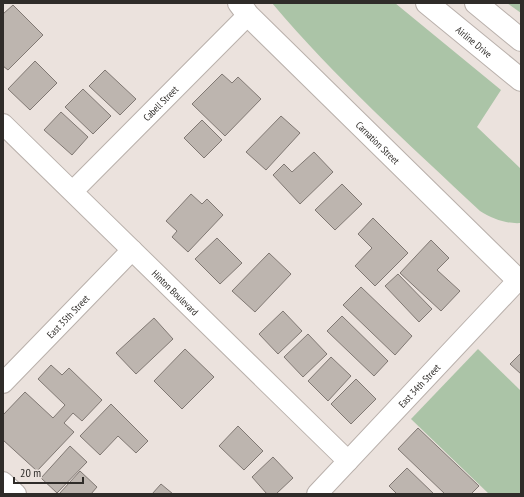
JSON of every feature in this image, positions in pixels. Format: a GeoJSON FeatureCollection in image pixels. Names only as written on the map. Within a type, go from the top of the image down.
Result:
{"type":"FeatureCollection","features":[{"type":"Feature","properties":{"kind":"street","name":"Airline Drive"},"geometry":{"type":"LineString","coordinates":[[427,3],[521,80]]}},
{"type":"Feature","properties":{"kind":"street"},"geometry":{"type":"LineString","coordinates":[[476,3],[521,40]]}},
{"type":"Feature","properties":{"kind":"street","name":"Cabell Street"},"geometry":{"type":"LineString","coordinates":[[73,191],[244,9]]}},
{"type":"Feature","properties":{"kind":"street","name":"Carnation Street"},"geometry":{"type":"LineString","coordinates":[[244,9],[520,278]]}},
{"type":"Feature","properties":{"kind":"street","name":"Hinton Boulevard"},"geometry":{"type":"LineString","coordinates":[[3,124],[348,461]]}},
{"type":"Feature","properties":{"kind":"street","name":"East 35th Street"},"geometry":{"type":"LineString","coordinates":[[3,383],[132,250]]}},
{"type":"Feature","properties":{"kind":"street","name":"East 34th Street"},"geometry":{"type":"LineString","coordinates":[[317,494],[520,278]]}},
{"type":"Feature","properties":{"kind":"street"},"geometry":{"type":"LineString","coordinates":[[3,482],[16,494]]}},
{"type":"Feature","properties":{"kind":"green space"},"geometry":{"type":"Polygon","coordinates":[[[272,3],[395,3],[501,90],[477,127],[521,169],[521,223],[510,223],[480,211],[400,136],[321,58],[272,3]]]}},
{"type":"Feature","properties":{"kind":"green space"},"geometry":{"type":"Polygon","coordinates":[[[507,3],[521,3],[521,13],[507,3]]]}},
{"type":"Feature","properties":{"kind":"green space"},"geometry":{"type":"Polygon","coordinates":[[[478,349],[521,391],[521,494],[489,494],[411,419],[478,349]]]}},
{"type":"Feature","properties":{"kind":"building"},"geometry":{"type":"Polygon","coordinates":[[[13,5],[43,35],[8,70],[3,66],[3,14],[13,5]]]}},
{"type":"Feature","properties":{"kind":"building"},"geometry":{"type":"Polygon","coordinates":[[[35,61],[57,83],[30,110],[8,89],[35,61]]]}},
{"type":"Feature","properties":{"kind":"building"},"geometry":{"type":"Polygon","coordinates":[[[105,70],[136,99],[120,115],[89,86],[105,70]]]}},
{"type":"Feature","properties":{"kind":"building"},"geometry":{"type":"Polygon","coordinates":[[[222,74],[232,83],[238,77],[261,99],[225,136],[192,104],[222,74]]]}},
{"type":"Feature","properties":{"kind":"building"},"geometry":{"type":"Polygon","coordinates":[[[83,89],[111,116],[93,134],[65,107],[83,89]]]}},
{"type":"Feature","properties":{"kind":"building"},"geometry":{"type":"Polygon","coordinates":[[[61,112],[88,137],[72,155],[44,130],[61,112]]]}},
{"type":"Feature","properties":{"kind":"building"},"geometry":{"type":"Polygon","coordinates":[[[281,116],[300,133],[266,170],[246,152],[281,116]]]}},
{"type":"Feature","properties":{"kind":"building"},"geometry":{"type":"Polygon","coordinates":[[[202,120],[222,140],[204,158],[184,138],[202,120]]]}},
{"type":"Feature","properties":{"kind":"building"},"geometry":{"type":"Polygon","coordinates":[[[314,152],[333,172],[300,204],[273,175],[284,164],[292,172],[314,152]]]}},
{"type":"Feature","properties":{"kind":"building"},"geometry":{"type":"Polygon","coordinates":[[[342,184],[362,204],[335,230],[315,210],[342,184]]]}},
{"type":"Feature","properties":{"kind":"building"},"geometry":{"type":"Polygon","coordinates":[[[191,194],[202,204],[207,199],[223,215],[188,252],[172,237],[177,231],[166,221],[191,194]]]}},
{"type":"Feature","properties":{"kind":"building"},"geometry":{"type":"Polygon","coordinates":[[[373,218],[408,253],[375,286],[355,266],[372,248],[358,234],[373,218]]]}},
{"type":"Feature","properties":{"kind":"building"},"geometry":{"type":"Polygon","coordinates":[[[217,238],[242,263],[220,284],[195,259],[217,238]]]}},
{"type":"Feature","properties":{"kind":"building"},"geometry":{"type":"Polygon","coordinates":[[[431,240],[449,258],[437,270],[460,291],[441,311],[400,273],[431,240]]]}},
{"type":"Feature","properties":{"kind":"building"},"geometry":{"type":"Polygon","coordinates":[[[269,253],[291,274],[255,312],[232,291],[269,253]]]}},
{"type":"Feature","properties":{"kind":"building"},"geometry":{"type":"Polygon","coordinates":[[[398,274],[432,309],[419,322],[385,286],[398,274]]]}},
{"type":"Feature","properties":{"kind":"building"},"geometry":{"type":"Polygon","coordinates":[[[361,287],[412,336],[395,355],[343,305],[361,287]]]}},
{"type":"Feature","properties":{"kind":"building"},"geometry":{"type":"Polygon","coordinates":[[[283,311],[302,331],[278,354],[259,334],[283,311]]]}},
{"type":"Feature","properties":{"kind":"building"},"geometry":{"type":"Polygon","coordinates":[[[342,316],[388,361],[374,376],[327,331],[342,316]]]}},
{"type":"Feature","properties":{"kind":"building"},"geometry":{"type":"Polygon","coordinates":[[[154,318],[173,339],[136,374],[116,353],[154,318]]]}},
{"type":"Feature","properties":{"kind":"building"},"geometry":{"type":"Polygon","coordinates":[[[308,334],[327,354],[303,377],[284,357],[308,334]]]}},
{"type":"Feature","properties":{"kind":"building"},"geometry":{"type":"Polygon","coordinates":[[[185,349],[214,377],[182,409],[154,381],[185,349]]]}},
{"type":"Feature","properties":{"kind":"building"},"geometry":{"type":"Polygon","coordinates":[[[521,353],[521,374],[510,364],[521,353]]]}},
{"type":"Feature","properties":{"kind":"building"},"geometry":{"type":"Polygon","coordinates":[[[331,357],[351,376],[328,401],[308,381],[331,357]]]}},
{"type":"Feature","properties":{"kind":"building"},"geometry":{"type":"Polygon","coordinates":[[[51,365],[62,375],[69,368],[102,400],[82,421],[73,413],[64,423],[74,432],[37,471],[3,440],[3,415],[25,392],[53,418],[65,405],[38,379],[51,365]]]}},
{"type":"Feature","properties":{"kind":"building"},"geometry":{"type":"Polygon","coordinates":[[[356,379],[376,399],[351,424],[331,404],[356,379]]]}},
{"type":"Feature","properties":{"kind":"building"},"geometry":{"type":"Polygon","coordinates":[[[111,404],[148,441],[136,453],[118,436],[100,455],[80,436],[111,404]]]}},
{"type":"Feature","properties":{"kind":"building"},"geometry":{"type":"Polygon","coordinates":[[[238,426],[263,451],[244,470],[219,446],[238,426]]]}},
{"type":"Feature","properties":{"kind":"building"},"geometry":{"type":"Polygon","coordinates":[[[418,428],[479,486],[471,494],[445,494],[398,449],[418,428]]]}},
{"type":"Feature","properties":{"kind":"building"},"geometry":{"type":"Polygon","coordinates":[[[70,446],[87,462],[57,493],[41,478],[70,446]]]}},
{"type":"Feature","properties":{"kind":"building"},"geometry":{"type":"Polygon","coordinates":[[[273,457],[293,478],[276,494],[267,494],[252,477],[273,457]]]}},
{"type":"Feature","properties":{"kind":"building"},"geometry":{"type":"Polygon","coordinates":[[[407,468],[434,494],[397,494],[389,486],[407,468]]]}},
{"type":"Feature","properties":{"kind":"building"},"geometry":{"type":"Polygon","coordinates":[[[80,471],[97,487],[91,494],[59,494],[80,471]]]}},
{"type":"Feature","properties":{"kind":"building"},"geometry":{"type":"Polygon","coordinates":[[[161,484],[173,494],[152,494],[161,484]]]}}]}
